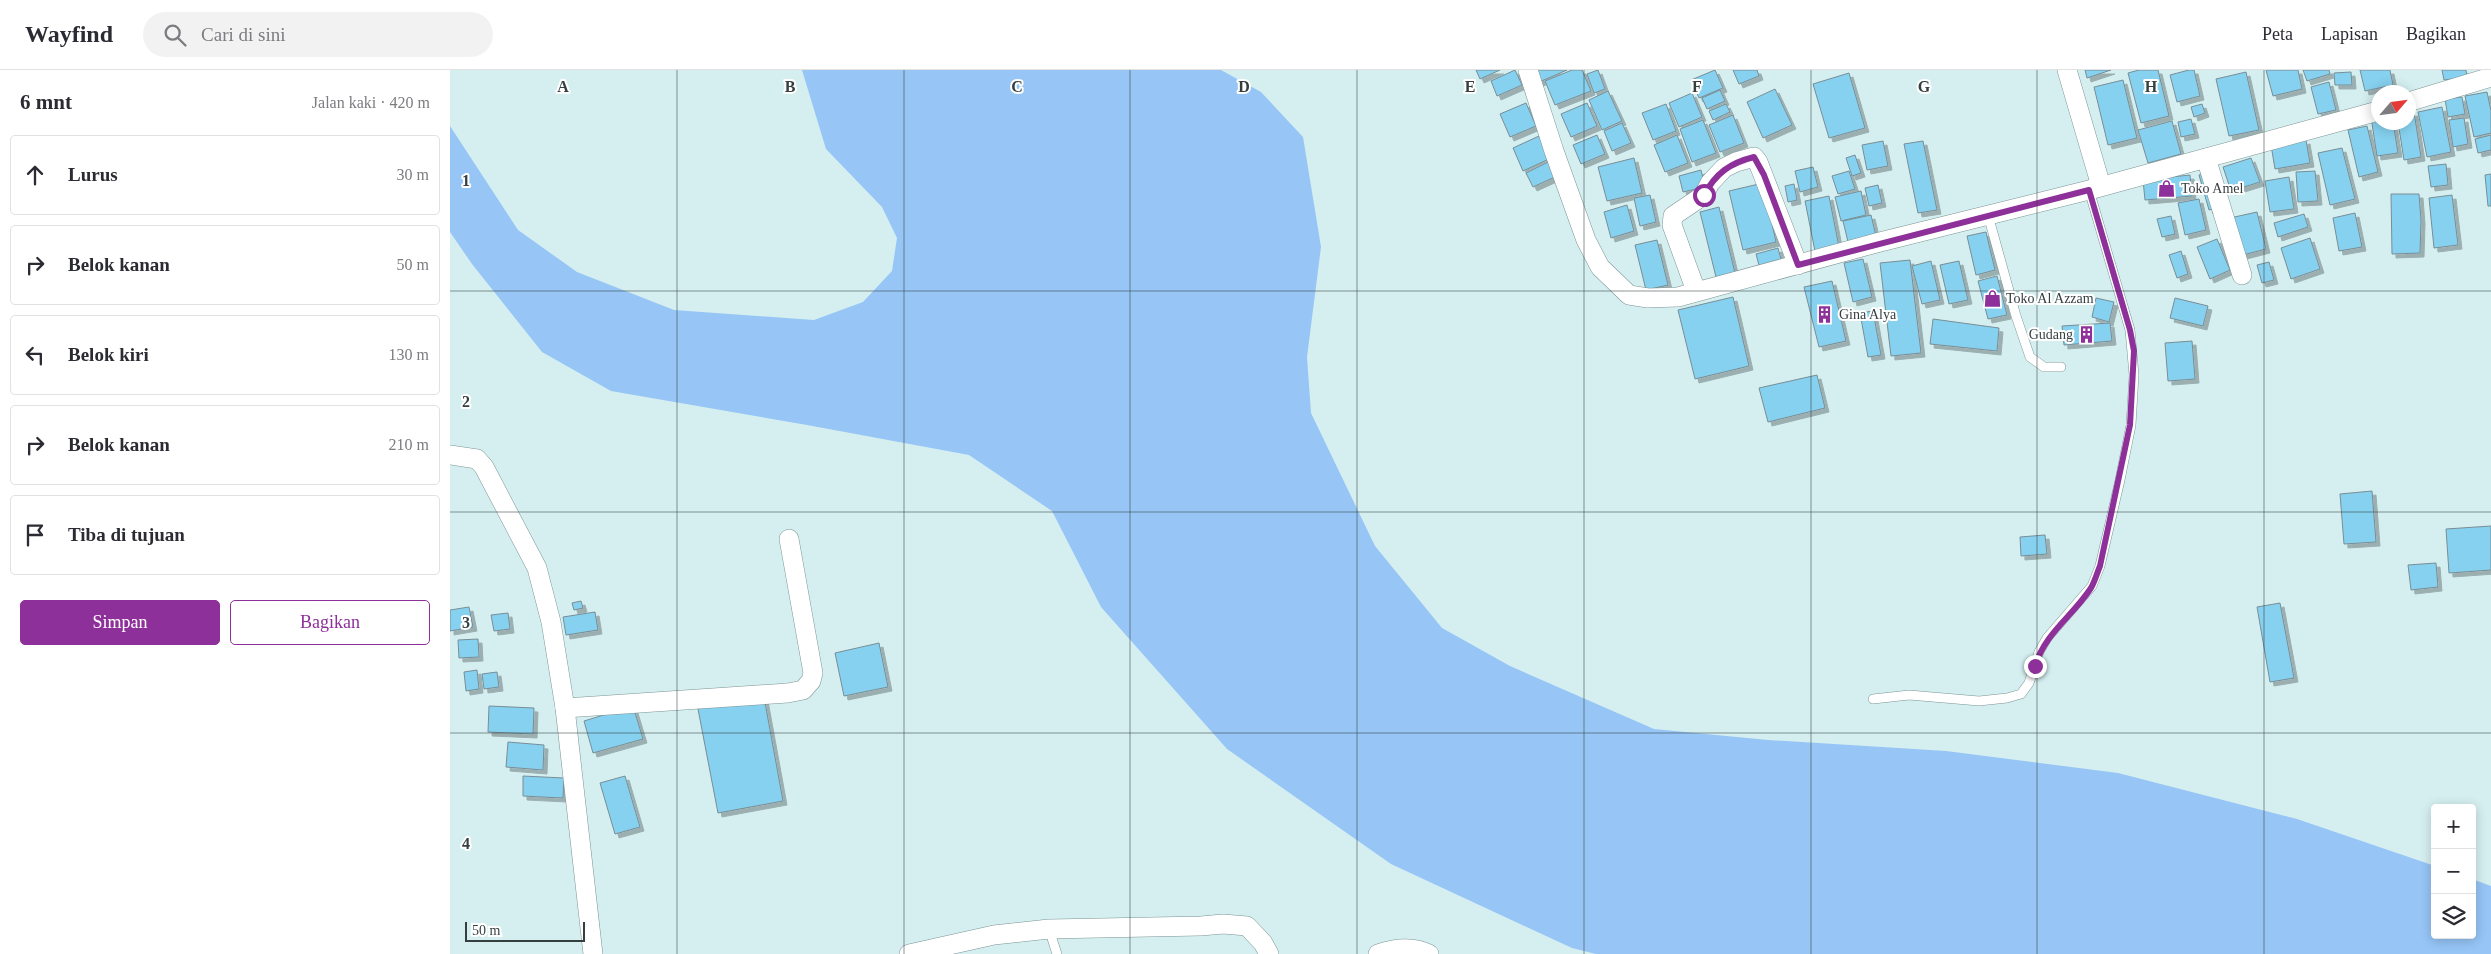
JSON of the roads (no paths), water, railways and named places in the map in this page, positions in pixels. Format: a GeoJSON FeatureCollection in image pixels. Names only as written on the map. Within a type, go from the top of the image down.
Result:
{"type":"FeatureCollection","features":[{"type":"Feature","properties":{"kind":"street"},"geometry":{"type":"LineString","coordinates":[[1528,70],[1554,151],[1586,240],[1600,267],[1629,295],[1648,298],[1678,297],[2095,188],[2371,113]]}},
{"type":"Feature","properties":{"kind":"street"},"geometry":{"type":"LineString","coordinates":[[2067,70],[2095,188]]}},
{"type":"Feature","properties":{"kind":"street"},"geometry":{"type":"LineString","coordinates":[[2416,100],[2491,78]]}},
{"type":"Feature","properties":{"kind":"street"},"geometry":{"type":"LineString","coordinates":[[1696,291],[1672,225],[1673,216],[1704,195],[1710,183],[1724,168],[1736,162],[1754,157],[1758,162],[1798,265]]}},
{"type":"Feature","properties":{"kind":"street"},"geometry":{"type":"LineString","coordinates":[[2206,158],[2242,275]]}},
{"type":"Feature","properties":{"kind":"street"},"geometry":{"type":"LineString","coordinates":[[450,456],[477,459],[484,467],[537,568],[551,622],[565,708],[594,954]]}},
{"type":"Feature","properties":{"kind":"street"},"geometry":{"type":"LineString","coordinates":[[565,708],[768,696],[803,690],[811,681],[813,672],[789,539]]}},
{"type":"Feature","properties":{"kind":"street"},"geometry":{"type":"LineString","coordinates":[[909,954],[994,935],[1049,929],[1240,925],[1247,926],[1256,934],[1269,954]]}},
{"type":"Feature","properties":{"kind":"street"},"geometry":{"type":"LineString","coordinates":[[1378,954],[1405,948],[1418,949],[1428,954]]}},
{"type":"Feature","properties":{"kind":"lane"},"geometry":{"type":"LineString","coordinates":[[1873,699],[1909,695],[1979,701],[2007,698],[2021,694],[2030,683],[2039,652],[2047,638],[2092,586],[2100,566],[2120,480],[2130,425],[2134,375],[2130,330],[2095,188]]}},
{"type":"Feature","properties":{"kind":"lane"},"geometry":{"type":"LineString","coordinates":[[1988,215],[2028,352],[2036,363],[2044,368],[2061,367]]}},
{"type":"Feature","properties":{"kind":"lane"},"geometry":{"type":"LineString","coordinates":[[1049,929],[1057,954]]}},
{"type":"Feature","properties":{"kind":"water"},"geometry":{"type":"Polygon","coordinates":[[[802,70],[1221,70],[1261,92],[1303,137],[1321,247],[1307,357],[1311,413],[1375,546],[1442,628],[1510,666],[1654,729],[1768,740],[1946,751],[2118,773],[2297,819],[2431,865],[2431,939],[2476,939],[2476,880],[2491,886],[2491,954],[1596,954],[1572,948],[1391,864],[1227,749],[1101,607],[1052,511],[969,455],[611,391],[542,352],[472,264],[450,232],[450,126],[518,230],[577,272],[674,310],[814,320],[863,302],[892,271],[897,238],[882,207],[826,149],[802,70]]]}},
{"type":"Feature","properties":{"kind":"place","name":"Toko Amel"},"geometry":{"type":"Point","coordinates":[2167,188]}},
{"type":"Feature","properties":{"kind":"place","name":"Toko Al Azzam"},"geometry":{"type":"Point","coordinates":[1992,298]}},
{"type":"Feature","properties":{"kind":"place","name":"Gina Alya"},"geometry":{"type":"Point","coordinates":[1825,314]}},
{"type":"Feature","properties":{"kind":"place","name":"Gudang"},"geometry":{"type":"Point","coordinates":[2087,334]}}]}
